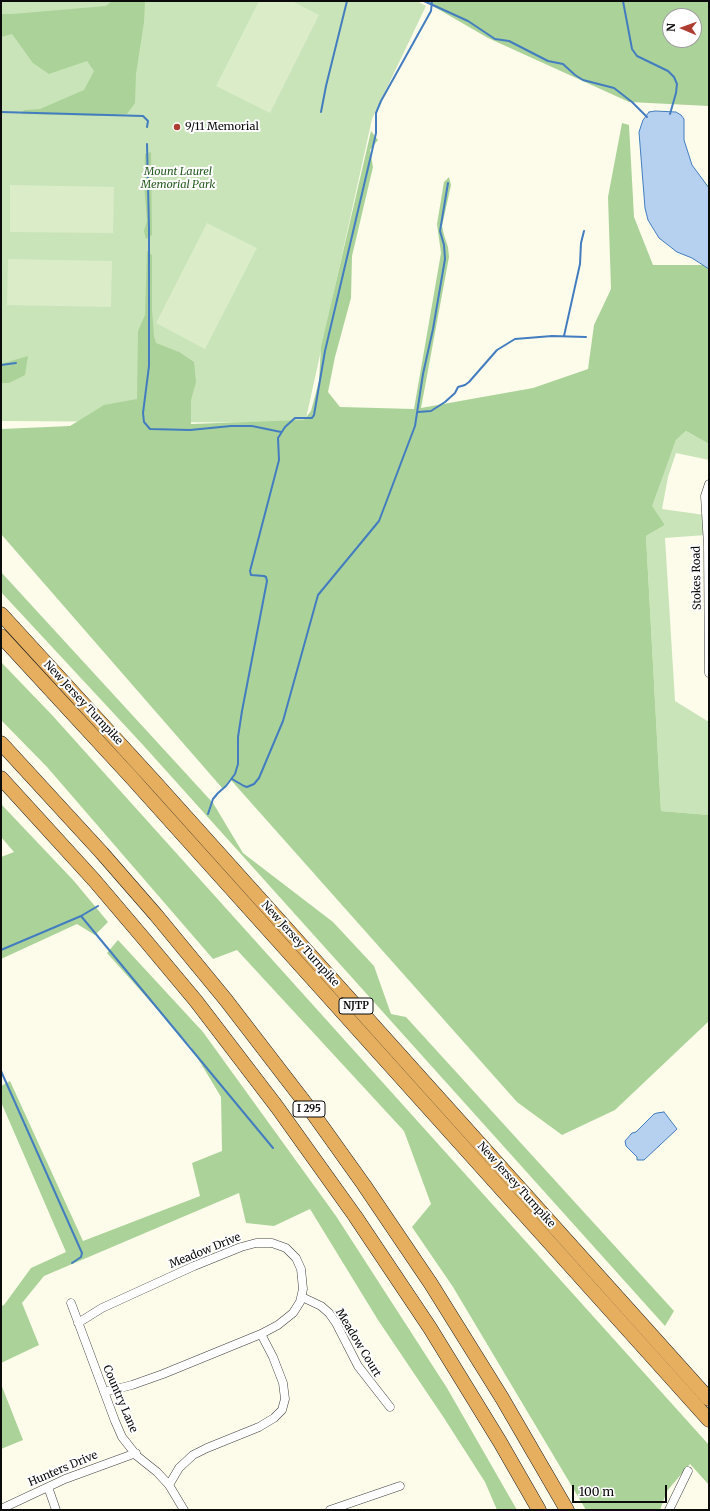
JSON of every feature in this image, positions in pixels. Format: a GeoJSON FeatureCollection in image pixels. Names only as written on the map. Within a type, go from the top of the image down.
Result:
{"type":"FeatureCollection","features":[{"type":"Feature","properties":{"kind":"highway","name":"New Jersey Turnpike"},"geometry":{"type":"LineString","coordinates":[[1,614],[148,774],[709,1399]]}},
{"type":"Feature","properties":{"kind":"highway","name":"New Jersey Turnpike"},"geometry":{"type":"LineString","coordinates":[[1,636],[131,777],[709,1420]]}},
{"type":"Feature","properties":{"kind":"highway","name":"I 295"},"geometry":{"type":"LineString","coordinates":[[1,744],[98,848],[156,915],[226,1000],[313,1114],[364,1185],[431,1284],[502,1398],[568,1510]]}},
{"type":"Feature","properties":{"kind":"highway","name":"I 295"},"geometry":{"type":"LineString","coordinates":[[1,778],[89,875],[145,940],[229,1043],[293,1128],[355,1216],[430,1328],[500,1442],[539,1510]]}},
{"type":"Feature","properties":{"kind":"street","name":"Stokes Road"},"geometry":{"type":"LineString","coordinates":[[709,484],[705,496],[708,542],[709,673]]}},
{"type":"Feature","properties":{"kind":"street","name":"Meadow Drive"},"geometry":{"type":"LineString","coordinates":[[78,1323],[102,1308],[194,1266],[241,1247],[256,1243],[272,1243],[286,1248],[296,1258],[301,1269],[303,1276],[302,1297],[297,1308],[288,1318],[261,1334],[163,1374],[132,1385],[104,1392]]}},
{"type":"Feature","properties":{"kind":"street","name":"Meadow Court"},"geometry":{"type":"LineString","coordinates":[[302,1297],[321,1306],[329,1314],[336,1324],[358,1366],[390,1407]]}},
{"type":"Feature","properties":{"kind":"street","name":"Country Lane"},"geometry":{"type":"LineString","coordinates":[[71,1302],[122,1437],[169,1485],[184,1510]]}},
{"type":"Feature","properties":{"kind":"street"},"geometry":{"type":"LineString","coordinates":[[169,1485],[179,1468],[193,1455],[259,1426],[274,1418],[282,1410],[285,1399],[283,1383],[273,1357],[261,1334]]}},
{"type":"Feature","properties":{"kind":"street","name":"Hunters Drive"},"geometry":{"type":"LineString","coordinates":[[1,1509],[81,1472],[136,1453]]}},
{"type":"Feature","properties":{"kind":"street"},"geometry":{"type":"LineString","coordinates":[[669,1510],[688,1471]]}},
{"type":"Feature","properties":{"kind":"street"},"geometry":{"type":"LineString","coordinates":[[330,1510],[400,1486]]}},
{"type":"Feature","properties":{"kind":"street"},"geometry":{"type":"LineString","coordinates":[[48,1487],[56,1510]]}},
{"type":"Feature","properties":{"kind":"green space","name":"Mount Laurel Memorial Park"},"geometry":{"type":"Polygon","coordinates":[[[1,1],[417,1],[426,6],[372,119],[305,423],[1,421],[1,1]]]}},
{"type":"Feature","properties":{"kind":"green space"},"geometry":{"type":"Polygon","coordinates":[[[112,1],[145,1],[144,22],[136,74],[135,103],[127,114],[101,116],[21,114],[24,110],[40,109],[84,90],[94,71],[87,61],[49,74],[33,63],[12,34],[1,37],[1,14],[106,6],[112,1]]]}},
{"type":"Feature","properties":{"kind":"green space"},"geometry":{"type":"Polygon","coordinates":[[[259,1],[292,1],[319,15],[270,113],[216,86],[259,1]]]}},
{"type":"Feature","properties":{"kind":"green space"},"geometry":{"type":"Polygon","coordinates":[[[429,1],[709,1],[709,106],[629,102],[488,38],[431,5],[429,1]]]}},
{"type":"Feature","properties":{"kind":"green space"},"geometry":{"type":"Polygon","coordinates":[[[622,123],[629,125],[634,217],[653,265],[704,265],[709,268],[709,444],[686,431],[676,440],[652,506],[665,525],[646,536],[661,811],[709,815],[709,1021],[615,1110],[562,1135],[517,1102],[230,779],[223,789],[1,534],[1,429],[70,426],[104,405],[137,399],[138,331],[145,315],[147,251],[152,255],[152,310],[156,343],[179,352],[194,362],[196,382],[191,400],[191,424],[304,420],[311,411],[319,381],[321,347],[371,131],[378,140],[370,150],[373,167],[352,256],[351,298],[335,357],[328,392],[340,407],[414,409],[441,253],[437,224],[444,182],[449,177],[451,185],[442,226],[448,247],[449,257],[421,408],[533,388],[588,369],[594,325],[611,289],[608,197],[622,123]]]}},
{"type":"Feature","properties":{"kind":"green space"},"geometry":{"type":"Polygon","coordinates":[[[151,152],[152,235],[146,239],[144,231],[147,221],[144,185],[145,154],[151,152]]]}},
{"type":"Feature","properties":{"kind":"green space"},"geometry":{"type":"Polygon","coordinates":[[[10,185],[114,187],[113,233],[10,232],[10,185]]]}},
{"type":"Feature","properties":{"kind":"green space"},"geometry":{"type":"Polygon","coordinates":[[[207,223],[257,248],[205,349],[156,323],[207,223]]]}},
{"type":"Feature","properties":{"kind":"green space"},"geometry":{"type":"Polygon","coordinates":[[[8,259],[112,261],[111,307],[7,305],[8,259]]]}},
{"type":"Feature","properties":{"kind":"green space"},"geometry":{"type":"Polygon","coordinates":[[[28,356],[25,375],[9,383],[1,383],[1,364],[28,356]]]}},
{"type":"Feature","properties":{"kind":"green space"},"geometry":{"type":"Polygon","coordinates":[[[686,431],[709,444],[709,460],[676,453],[668,477],[662,509],[705,515],[706,535],[665,538],[675,701],[709,722],[709,815],[661,811],[646,536],[665,525],[651,506],[676,440],[686,431]]]}},
{"type":"Feature","properties":{"kind":"green space"},"geometry":{"type":"Polygon","coordinates":[[[1,572],[213,803],[243,853],[333,922],[374,966],[391,1014],[406,1017],[674,1311],[665,1326],[143,745],[1,592],[1,572]]]}},
{"type":"Feature","properties":{"kind":"green space"},"geometry":{"type":"Polygon","coordinates":[[[1,662],[52,715],[709,1445],[709,1485],[690,1464],[667,1491],[660,1510],[586,1510],[453,1287],[412,1227],[431,1204],[404,1131],[237,950],[213,959],[47,767],[1,720],[1,662]]]}},
{"type":"Feature","properties":{"kind":"green space"},"geometry":{"type":"Polygon","coordinates":[[[1,804],[74,881],[108,922],[95,935],[77,924],[1,959],[1,857],[14,852],[1,837],[1,804]]]}},
{"type":"Feature","properties":{"kind":"green space"},"geometry":{"type":"Polygon","coordinates":[[[118,940],[203,1032],[336,1216],[447,1388],[517,1510],[497,1510],[485,1482],[378,1320],[310,1209],[274,1226],[246,1223],[239,1193],[44,1276],[22,1303],[39,1345],[1,1363],[1,1306],[4,1305],[31,1268],[66,1252],[1,1102],[1,1086],[10,1081],[83,1241],[200,1196],[192,1163],[222,1151],[221,1097],[191,1047],[107,953],[118,940]]]}},
{"type":"Feature","properties":{"kind":"green space"},"geometry":{"type":"Polygon","coordinates":[[[1,1384],[23,1440],[1,1449],[1,1384]]]}},
{"type":"Feature","properties":{"kind":"water"},"geometry":{"type":"Polygon","coordinates":[[[649,112],[676,112],[684,119],[684,140],[692,165],[709,188],[709,269],[692,258],[677,252],[659,238],[648,220],[645,208],[639,132],[643,120],[649,112]]]}},
{"type":"Feature","properties":{"kind":"water"},"geometry":{"type":"Polygon","coordinates":[[[664,1112],[677,1129],[644,1160],[637,1160],[637,1157],[626,1146],[625,1141],[654,1114],[664,1112]]]}},
{"type":"Feature","properties":{"kind":"waterway"},"geometry":{"type":"LineString","coordinates":[[321,112],[347,1]]}},
{"type":"Feature","properties":{"kind":"waterway"},"geometry":{"type":"LineString","coordinates":[[424,1],[468,21],[495,39],[509,41],[548,61],[563,64],[583,80],[614,88],[632,102],[647,117]]}},
{"type":"Feature","properties":{"kind":"waterway"},"geometry":{"type":"LineString","coordinates":[[208,814],[213,799],[235,774],[238,764],[238,737],[242,711],[267,581],[266,577],[251,575],[250,571],[279,460],[278,438],[285,427],[295,418],[312,418],[314,415],[325,351],[376,133],[376,113],[381,101],[431,11],[432,1]]}},
{"type":"Feature","properties":{"kind":"waterway"},"geometry":{"type":"LineString","coordinates":[[623,1],[632,49],[637,56],[668,71],[674,77],[677,84],[670,114]]}},
{"type":"Feature","properties":{"kind":"waterway"},"geometry":{"type":"LineString","coordinates":[[1,112],[143,116],[148,121],[147,127]]}},
{"type":"Feature","properties":{"kind":"waterway"},"geometry":{"type":"LineString","coordinates":[[147,144],[149,228],[149,366],[143,413],[144,422],[150,429],[190,430],[231,426],[252,426],[281,432]]}},
{"type":"Feature","properties":{"kind":"waterway"},"geometry":{"type":"LineString","coordinates":[[232,779],[247,787],[254,784],[259,778],[283,721],[318,595],[379,521],[415,426],[423,374],[433,329],[445,259],[444,245],[440,231],[448,183]]}},
{"type":"Feature","properties":{"kind":"waterway"},"geometry":{"type":"LineString","coordinates":[[564,336],[580,264],[581,243],[584,231]]}},
{"type":"Feature","properties":{"kind":"waterway"},"geometry":{"type":"LineString","coordinates":[[418,412],[431,411],[445,402],[455,393],[458,387],[469,382],[497,350],[515,339],[552,336],[586,337]]}},
{"type":"Feature","properties":{"kind":"waterway"},"geometry":{"type":"LineString","coordinates":[[1,365],[16,363]]}},
{"type":"Feature","properties":{"kind":"waterway"},"geometry":{"type":"LineString","coordinates":[[1,950],[81,916],[98,906]]}},
{"type":"Feature","properties":{"kind":"waterway"},"geometry":{"type":"LineString","coordinates":[[81,916],[273,1148]]}},
{"type":"Feature","properties":{"kind":"waterway"},"geometry":{"type":"LineString","coordinates":[[1,1071],[82,1253],[81,1257],[72,1263]]}},
{"type":"Feature","properties":{"kind":"place","name":"9/11 Memorial"},"geometry":{"type":"Point","coordinates":[177,127]}}]}
